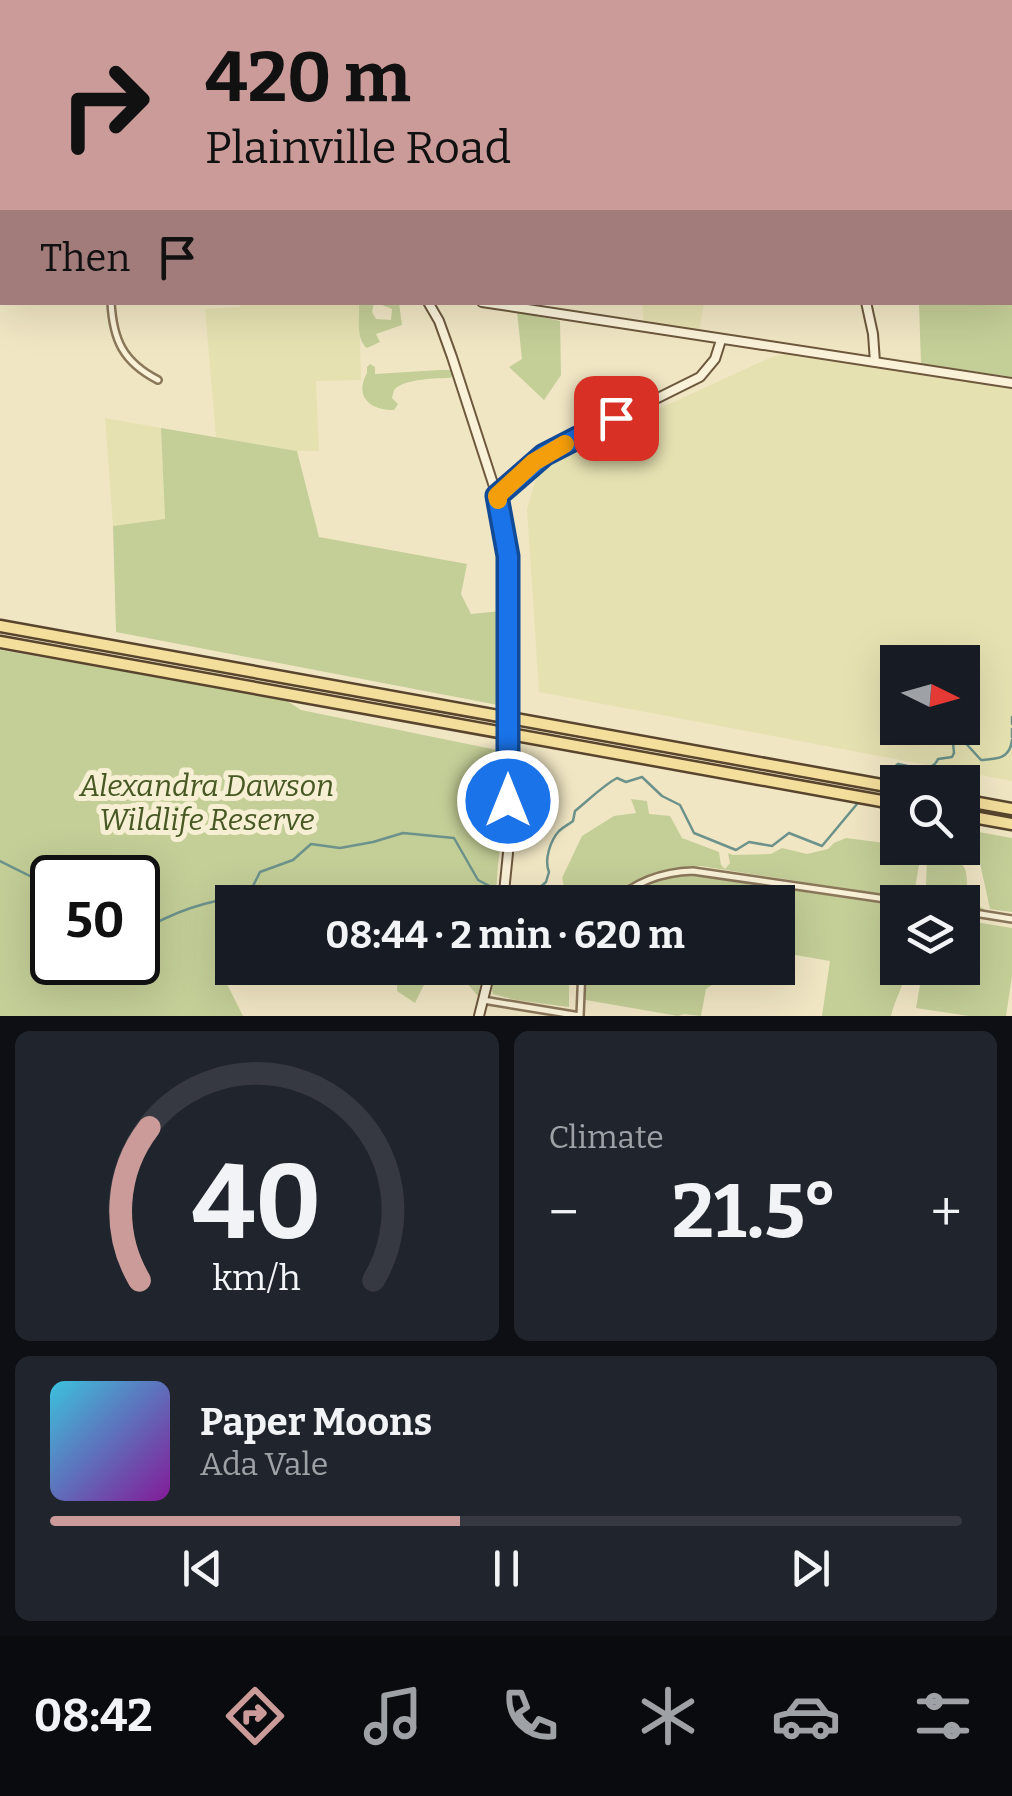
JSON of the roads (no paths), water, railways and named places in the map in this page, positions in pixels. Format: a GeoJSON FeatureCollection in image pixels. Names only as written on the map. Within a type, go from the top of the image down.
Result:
{"type":"FeatureCollection","features":[{"type":"Feature","properties":{"kind":"main road"},"geometry":{"type":"LineString","coordinates":[[430,305],[452,357],[497,496],[508,556],[508,847],[505,885]]}},
{"type":"Feature","properties":{"kind":"main road"},"geometry":{"type":"LineString","coordinates":[[501,305],[1012,383]]}},
{"type":"Feature","properties":{"kind":"main road"},"geometry":{"type":"LineString","coordinates":[[867,305],[874,334],[875,362]]}},
{"type":"Feature","properties":{"kind":"main road"},"geometry":{"type":"LineString","coordinates":[[497,496],[544,455],[700,377],[715,359],[720,340]]}},
{"type":"Feature","properties":{"kind":"main road"},"geometry":{"type":"LineString","coordinates":[[0,626],[880,785]]}},
{"type":"Feature","properties":{"kind":"main road"},"geometry":{"type":"LineString","coordinates":[[0,642],[880,801]]}},
{"type":"Feature","properties":{"kind":"main road"},"geometry":{"type":"LineString","coordinates":[[980,803],[1012,809]]}},
{"type":"Feature","properties":{"kind":"main road"},"geometry":{"type":"LineString","coordinates":[[980,818],[1012,824]]}},
{"type":"Feature","properties":{"kind":"main road"},"geometry":{"type":"LineString","coordinates":[[479,1016],[487,985]]}},
{"type":"Feature","properties":{"kind":"street"},"geometry":{"type":"LineString","coordinates":[[111,305],[116,341],[136,367],[158,380]]}},
{"type":"Feature","properties":{"kind":"street"},"geometry":{"type":"LineString","coordinates":[[637,885],[676,872],[693,871],[789,885]]}},
{"type":"Feature","properties":{"kind":"street"},"geometry":{"type":"LineString","coordinates":[[795,886],[880,898]]}},
{"type":"Feature","properties":{"kind":"street"},"geometry":{"type":"LineString","coordinates":[[980,914],[1012,919]]}},
{"type":"Feature","properties":{"kind":"street"},"geometry":{"type":"LineString","coordinates":[[483,1000],[580,1016],[581,985]]}},
{"type":"Feature","properties":{"kind":"waterway"},"geometry":{"type":"LineString","coordinates":[[1012,717],[1012,724]]}},
{"type":"Feature","properties":{"kind":"waterway"},"geometry":{"type":"LineString","coordinates":[[1012,729],[1012,737]]}},
{"type":"Feature","properties":{"kind":"waterway"},"geometry":{"type":"LineString","coordinates":[[934,765],[938,759],[952,757],[953,743],[961,738],[981,760],[1006,754],[1012,740]]}},
{"type":"Feature","properties":{"kind":"waterway"},"geometry":{"type":"LineString","coordinates":[[897,765],[902,765]]}},
{"type":"Feature","properties":{"kind":"waterway"},"geometry":{"type":"LineString","coordinates":[[543,885],[556,835],[573,821],[575,811],[617,778],[626,782],[642,777],[662,796],[680,805],[694,833],[736,850],[749,842],[772,846],[789,833],[822,846],[857,804]]}},
{"type":"Feature","properties":{"kind":"waterway"},"geometry":{"type":"LineString","coordinates":[[254,885],[260,872],[293,860],[311,844],[340,848],[403,833],[454,838],[478,880],[488,885]]}},
{"type":"Feature","properties":{"kind":"waterway"},"geometry":{"type":"LineString","coordinates":[[0,861],[30,876]]}},
{"type":"Feature","properties":{"kind":"waterway"},"geometry":{"type":"LineString","coordinates":[[160,921],[215,902]]}},
{"type":"Feature","properties":{"kind":"park label","name":"Alexandra Dawson Wildlife Reserve"},"geometry":{"type":"Point","coordinates":[207,803]}}]}
